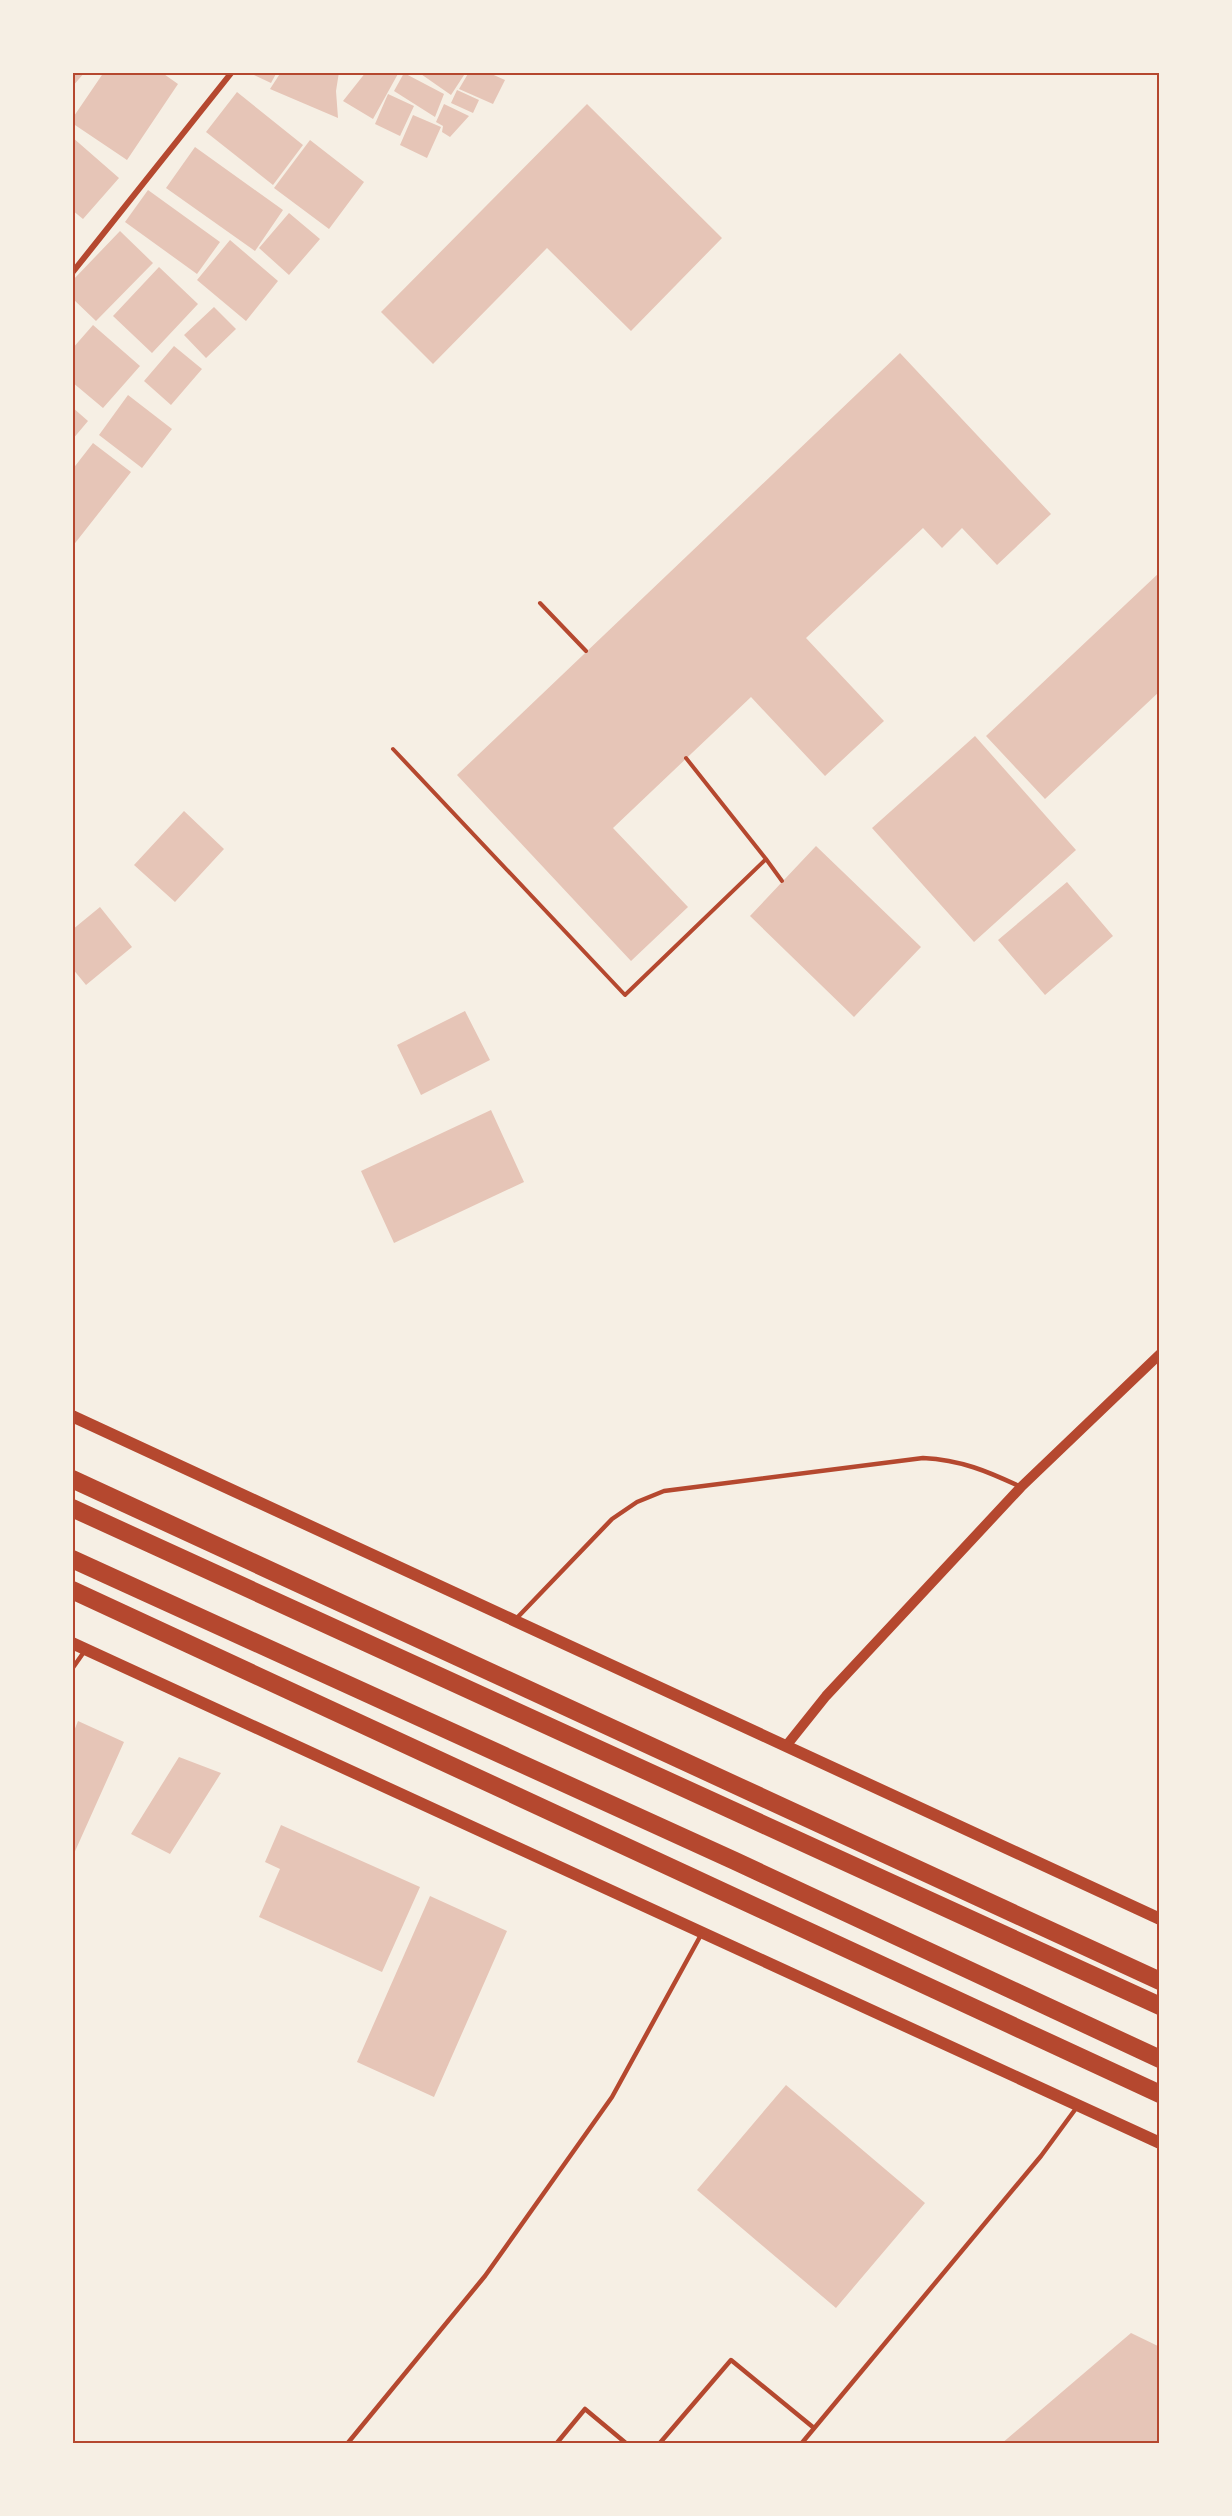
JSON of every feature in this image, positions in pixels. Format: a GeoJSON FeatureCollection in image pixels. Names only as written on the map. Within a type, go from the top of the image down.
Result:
{"type":"FeatureCollection","features":[{"type":"Feature","properties":{"kind":"highway"},"geometry":{"type":"LineString","coordinates":[[72,1479],[1160,1981]]}},
{"type":"Feature","properties":{"kind":"highway"},"geometry":{"type":"LineString","coordinates":[[72,1508],[1160,2006]]}},
{"type":"Feature","properties":{"kind":"highway"},"geometry":{"type":"LineString","coordinates":[[72,1559],[735,1861],[1160,2059]]}},
{"type":"Feature","properties":{"kind":"highway"},"geometry":{"type":"LineString","coordinates":[[72,1590],[1160,2094]]}},
{"type":"Feature","properties":{"kind":"main road"},"geometry":{"type":"LineString","coordinates":[[72,1416],[513,1623],[1160,1919]]}},
{"type":"Feature","properties":{"kind":"main road"},"geometry":{"type":"LineString","coordinates":[[72,1643],[1160,2143]]}},
{"type":"Feature","properties":{"kind":"street"},"geometry":{"type":"LineString","coordinates":[[72,273],[232,72]]}},
{"type":"Feature","properties":{"kind":"street"},"geometry":{"type":"LineString","coordinates":[[786,1746],[826,1696],[1021,1487],[1160,1354]]}},
{"type":"Feature","properties":{"kind":"lane"},"geometry":{"type":"LineString","coordinates":[[513,1623],[612,1519],[637,1502],[664,1491],[923,1458],[944,1459],[981,1468],[1021,1487]]}},
{"type":"Feature","properties":{"kind":"lane"},"geometry":{"type":"LineString","coordinates":[[72,1669],[86,1649]]}},
{"type":"Feature","properties":{"kind":"lane"},"geometry":{"type":"LineString","coordinates":[[347,2444],[485,2276],[612,2097],[702,1932]]}},
{"type":"Feature","properties":{"kind":"lane"},"geometry":{"type":"LineString","coordinates":[[801,2444],[1041,2156],[1078,2106]]}},
{"type":"Feature","properties":{"kind":"lane"},"geometry":{"type":"LineString","coordinates":[[659,2444],[731,2360],[814,2428]]}},
{"type":"Feature","properties":{"kind":"lane"},"geometry":{"type":"LineString","coordinates":[[556,2444],[585,2409],[627,2444]]}},
{"type":"Feature","properties":{"kind":"path"},"geometry":{"type":"LineString","coordinates":[[540,603],[586,651]]}},
{"type":"Feature","properties":{"kind":"path"},"geometry":{"type":"LineString","coordinates":[[393,749],[625,995],[766,859]]}},
{"type":"Feature","properties":{"kind":"path"},"geometry":{"type":"LineString","coordinates":[[686,758],[782,881]]}},
{"type":"Feature","properties":{"kind":"building"},"geometry":{"type":"Polygon","coordinates":[[[72,72],[85,72],[72,87],[72,72]]]}},
{"type":"Feature","properties":{"kind":"building"},"geometry":{"type":"Polygon","coordinates":[[[104,72],[161,72],[178,84],[127,160],[72,123],[72,119],[104,72]]]}},
{"type":"Feature","properties":{"kind":"building"},"geometry":{"type":"Polygon","coordinates":[[[255,72],[277,72],[271,83],[254,75],[255,72]]]}},
{"type":"Feature","properties":{"kind":"building"},"geometry":{"type":"Polygon","coordinates":[[[281,72],[339,72],[336,91],[338,118],[270,89],[281,72]]]}},
{"type":"Feature","properties":{"kind":"building"},"geometry":{"type":"Polygon","coordinates":[[[366,72],[399,72],[373,119],[343,101],[366,72]]]}},
{"type":"Feature","properties":{"kind":"building"},"geometry":{"type":"Polygon","coordinates":[[[418,72],[466,72],[451,95],[418,72]]]}},
{"type":"Feature","properties":{"kind":"building"},"geometry":{"type":"Polygon","coordinates":[[[469,72],[487,72],[505,80],[493,104],[459,89],[469,72]]]}},
{"type":"Feature","properties":{"kind":"building"},"geometry":{"type":"Polygon","coordinates":[[[404,73],[444,94],[435,117],[394,91],[404,73]]]}},
{"type":"Feature","properties":{"kind":"building"},"geometry":{"type":"Polygon","coordinates":[[[457,90],[479,100],[473,113],[451,103],[457,90]]]}},
{"type":"Feature","properties":{"kind":"building"},"geometry":{"type":"Polygon","coordinates":[[[237,92],[303,145],[273,185],[206,132],[237,92]]]}},
{"type":"Feature","properties":{"kind":"building"},"geometry":{"type":"Polygon","coordinates":[[[388,94],[414,106],[400,136],[375,124],[388,94]]]}},
{"type":"Feature","properties":{"kind":"building"},"geometry":{"type":"Polygon","coordinates":[[[444,104],[469,116],[450,137],[442,132],[443,126],[436,122],[444,104]]]}},
{"type":"Feature","properties":{"kind":"building"},"geometry":{"type":"Polygon","coordinates":[[[587,104],[722,238],[631,331],[547,248],[433,364],[381,312],[587,104]]]}},
{"type":"Feature","properties":{"kind":"building"},"geometry":{"type":"Polygon","coordinates":[[[413,115],[441,127],[427,158],[400,145],[413,115]]]}},
{"type":"Feature","properties":{"kind":"building"},"geometry":{"type":"Polygon","coordinates":[[[72,137],[119,178],[83,219],[72,210],[72,137]]]}},
{"type":"Feature","properties":{"kind":"building"},"geometry":{"type":"Polygon","coordinates":[[[310,140],[364,182],[329,229],[274,188],[310,140]]]}},
{"type":"Feature","properties":{"kind":"building"},"geometry":{"type":"Polygon","coordinates":[[[195,147],[283,210],[255,251],[166,188],[195,147]]]}},
{"type":"Feature","properties":{"kind":"building"},"geometry":{"type":"Polygon","coordinates":[[[148,190],[220,242],[197,274],[125,222],[148,190]]]}},
{"type":"Feature","properties":{"kind":"building"},"geometry":{"type":"Polygon","coordinates":[[[289,213],[320,239],[289,275],[259,248],[289,213]]]}},
{"type":"Feature","properties":{"kind":"building"},"geometry":{"type":"Polygon","coordinates":[[[120,231],[153,263],[96,321],[72,298],[72,281],[120,231]]]}},
{"type":"Feature","properties":{"kind":"building"},"geometry":{"type":"Polygon","coordinates":[[[230,240],[278,281],[246,321],[197,280],[230,240]]]}},
{"type":"Feature","properties":{"kind":"building"},"geometry":{"type":"Polygon","coordinates":[[[159,267],[198,304],[152,353],[113,316],[159,267]]]}},
{"type":"Feature","properties":{"kind":"building"},"geometry":{"type":"Polygon","coordinates":[[[214,307],[236,329],[206,358],[184,335],[214,307]]]}},
{"type":"Feature","properties":{"kind":"building"},"geometry":{"type":"Polygon","coordinates":[[[93,325],[140,366],[103,408],[72,382],[72,349],[93,325]]]}},
{"type":"Feature","properties":{"kind":"building"},"geometry":{"type":"Polygon","coordinates":[[[174,346],[202,369],[171,405],[144,381],[174,346]]]}},
{"type":"Feature","properties":{"kind":"building"},"geometry":{"type":"Polygon","coordinates":[[[900,353],[1051,514],[997,565],[962,528],[942,548],[923,528],[806,638],[884,721],[825,776],[751,697],[613,828],[688,907],[631,961],[457,775],[900,353]]]}},
{"type":"Feature","properties":{"kind":"building"},"geometry":{"type":"Polygon","coordinates":[[[128,395],[172,429],[142,468],[99,435],[128,395]]]}},
{"type":"Feature","properties":{"kind":"building"},"geometry":{"type":"Polygon","coordinates":[[[72,407],[88,421],[72,440],[72,407]]]}},
{"type":"Feature","properties":{"kind":"building"},"geometry":{"type":"Polygon","coordinates":[[[93,443],[131,472],[72,547],[72,470],[93,443]]]}},
{"type":"Feature","properties":{"kind":"building"},"geometry":{"type":"Polygon","coordinates":[[[1160,572],[1160,691],[1045,799],[986,736],[1160,572]]]}},
{"type":"Feature","properties":{"kind":"building"},"geometry":{"type":"Polygon","coordinates":[[[975,736],[1076,850],[974,942],[872,828],[975,736]]]}},
{"type":"Feature","properties":{"kind":"building"},"geometry":{"type":"Polygon","coordinates":[[[184,811],[224,849],[175,902],[134,865],[184,811]]]}},
{"type":"Feature","properties":{"kind":"building"},"geometry":{"type":"Polygon","coordinates":[[[816,846],[921,947],[854,1017],[750,916],[816,846]]]}},
{"type":"Feature","properties":{"kind":"building"},"geometry":{"type":"Polygon","coordinates":[[[1067,882],[1113,936],[1045,995],[998,940],[1067,882]]]}},
{"type":"Feature","properties":{"kind":"building"},"geometry":{"type":"Polygon","coordinates":[[[100,907],[132,947],[86,985],[72,968],[72,930],[100,907]]]}},
{"type":"Feature","properties":{"kind":"building"},"geometry":{"type":"Polygon","coordinates":[[[465,1011],[490,1060],[421,1095],[397,1045],[465,1011]]]}},
{"type":"Feature","properties":{"kind":"building"},"geometry":{"type":"Polygon","coordinates":[[[491,1110],[524,1182],[394,1243],[361,1171],[491,1110]]]}},
{"type":"Feature","properties":{"kind":"building"},"geometry":{"type":"Polygon","coordinates":[[[78,1721],[124,1742],[72,1858],[72,1736],[78,1721]]]}},
{"type":"Feature","properties":{"kind":"building"},"geometry":{"type":"Polygon","coordinates":[[[179,1757],[221,1773],[170,1854],[131,1834],[179,1757]]]}},
{"type":"Feature","properties":{"kind":"building"},"geometry":{"type":"Polygon","coordinates":[[[281,1825],[420,1887],[382,1972],[259,1917],[280,1869],[265,1862],[281,1825]]]}},
{"type":"Feature","properties":{"kind":"building"},"geometry":{"type":"Polygon","coordinates":[[[430,1896],[507,1931],[434,2097],[357,2062],[430,1896]]]}},
{"type":"Feature","properties":{"kind":"building"},"geometry":{"type":"Polygon","coordinates":[[[786,2085],[925,2203],[836,2308],[697,2190],[786,2085]]]}},
{"type":"Feature","properties":{"kind":"building"},"geometry":{"type":"Polygon","coordinates":[[[1131,2333],[1160,2347],[1160,2444],[1001,2444],[1131,2333]]]}}]}
